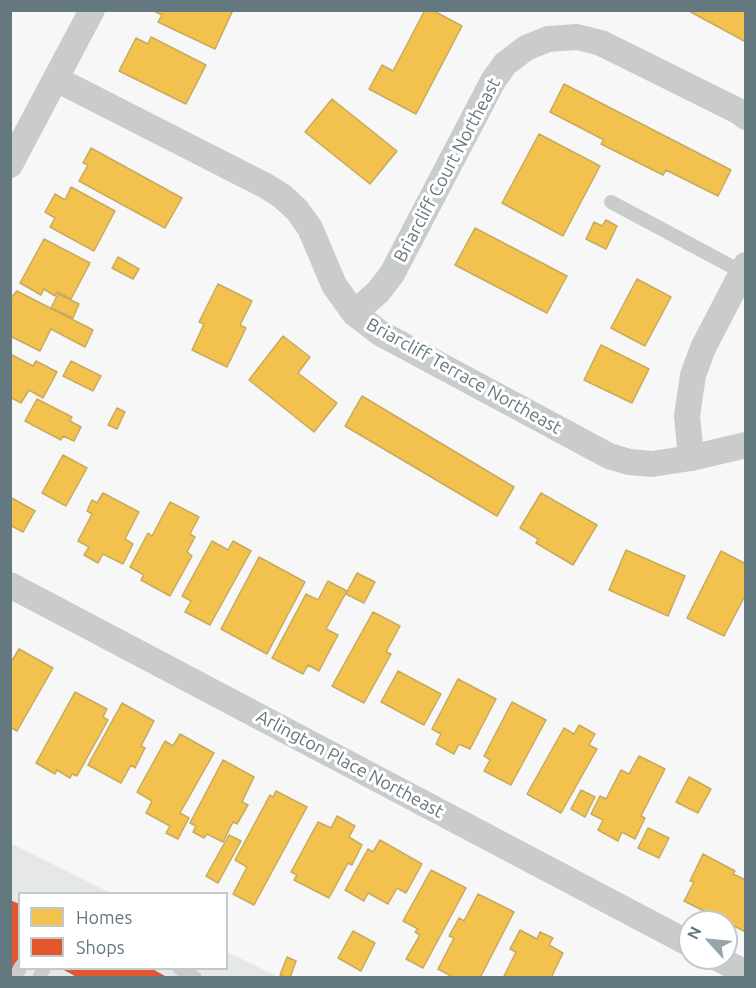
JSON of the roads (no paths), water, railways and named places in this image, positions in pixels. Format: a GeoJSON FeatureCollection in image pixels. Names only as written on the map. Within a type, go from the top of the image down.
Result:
{"type":"FeatureCollection","features":[{"type":"Feature","properties":{"kind":"street"},"geometry":{"type":"LineString","coordinates":[[10,165],[92,10]]}},
{"type":"Feature","properties":{"kind":"street","name":"Briarcliff Court Northeast"},"geometry":{"type":"LineString","coordinates":[[354,313],[378,292],[392,274],[493,81],[505,64],[526,48],[548,39],[577,37],[601,43],[746,117]]}},
{"type":"Feature","properties":{"kind":"street","name":"Briarcliff Terrace Northeast"},"geometry":{"type":"LineString","coordinates":[[56,80],[282,196],[297,210],[310,228],[334,285],[354,313],[380,333],[609,456],[629,462],[652,464],[691,458],[746,445]]}},
{"type":"Feature","properties":{"kind":"street"},"geometry":{"type":"LineString","coordinates":[[691,458],[687,416],[693,375],[703,348],[744,268]]}},
{"type":"Feature","properties":{"kind":"street","name":"Arlington Place Northeast"},"geometry":{"type":"LineString","coordinates":[[10,585],[678,938]]}},
{"type":"Feature","properties":{"kind":"lane"},"geometry":{"type":"LineString","coordinates":[[610,202],[744,268]]}},
{"type":"Feature","properties":{"kind":"lane"},"geometry":{"type":"LineString","coordinates":[[181,970],[195,978]]}}]}
